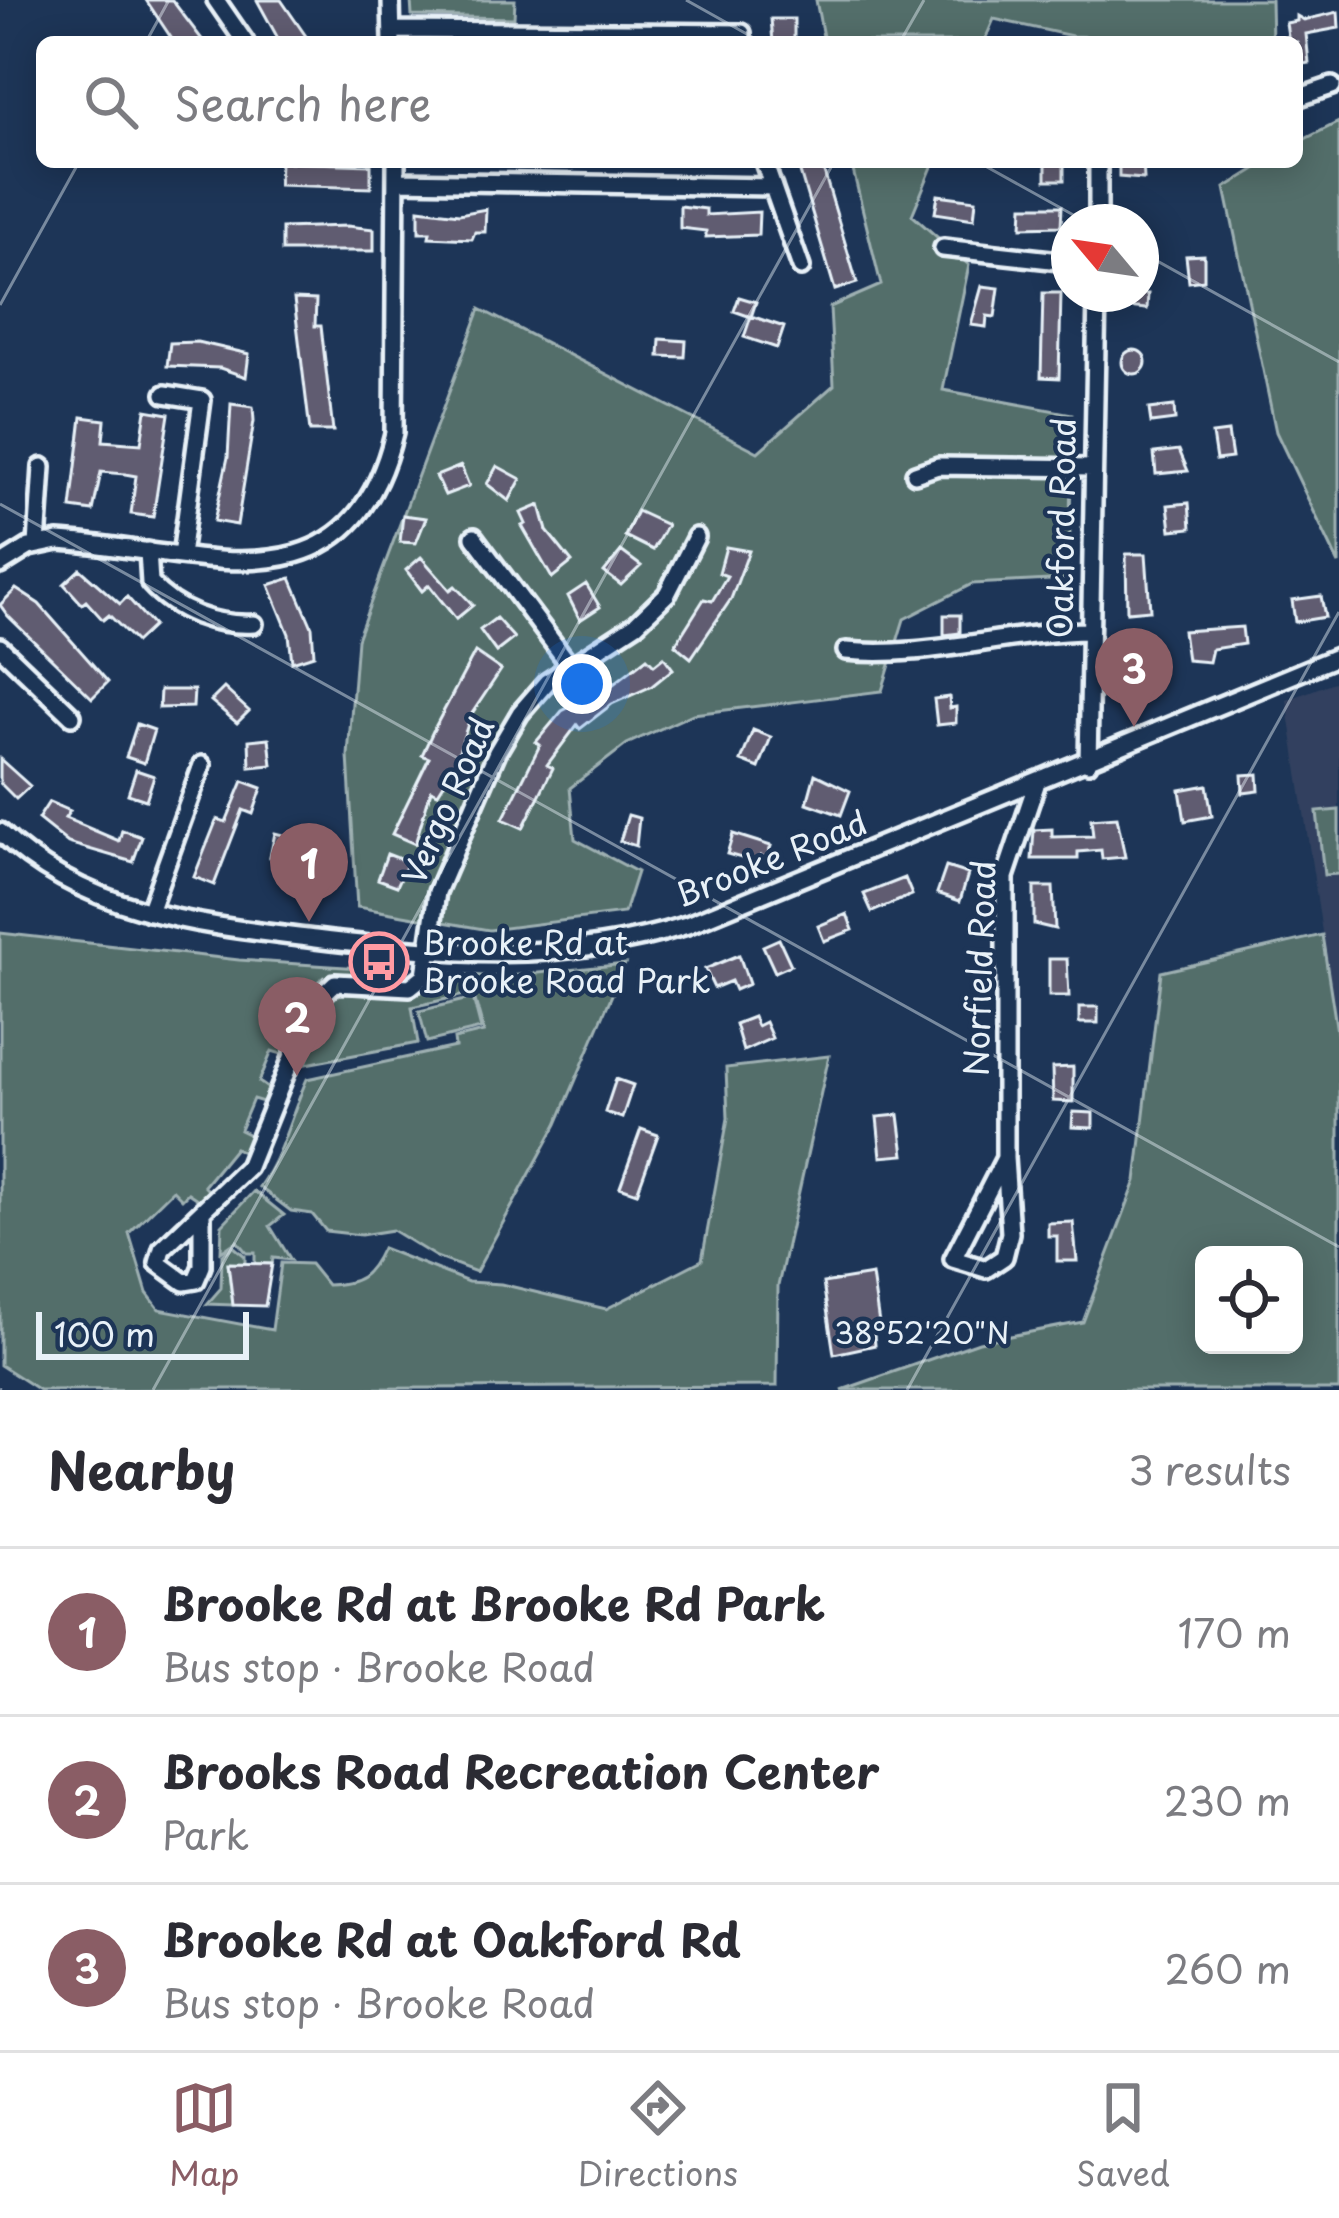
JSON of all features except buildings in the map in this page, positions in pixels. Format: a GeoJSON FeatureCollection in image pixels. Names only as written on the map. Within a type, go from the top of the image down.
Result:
{"type":"FeatureCollection","features":[{"type":"Feature","properties":{"kind":"street"},"geometry":{"type":"LineString","coordinates":[[215,0],[241,36]]}},
{"type":"Feature","properties":{"kind":"street"},"geometry":{"type":"LineString","coordinates":[[391,0],[392,36]]}},
{"type":"Feature","properties":{"kind":"street"},"geometry":{"type":"LineString","coordinates":[[1303,96],[1331,86]]}},
{"type":"Feature","properties":{"kind":"street"},"geometry":{"type":"LineString","coordinates":[[0,565],[37,545],[58,541],[244,565],[307,549],[356,511],[387,463],[394,434],[396,168]]}},
{"type":"Feature","properties":{"kind":"street"},"geometry":{"type":"LineString","coordinates":[[766,168],[800,267]]}},
{"type":"Feature","properties":{"kind":"street"},"geometry":{"type":"LineString","coordinates":[[1098,168],[1098,204]]}},
{"type":"Feature","properties":{"kind":"street"},"geometry":{"type":"LineString","coordinates":[[397,181],[773,187]]}},
{"type":"Feature","properties":{"kind":"street"},"geometry":{"type":"LineString","coordinates":[[943,248],[1051,260]]}},
{"type":"Feature","properties":{"kind":"street","name":"Oakford Road"},"geometry":{"type":"LineString","coordinates":[[1088,763],[1096,312]]}},
{"type":"Feature","properties":{"kind":"street"},"geometry":{"type":"LineString","coordinates":[[165,394],[202,400],[181,556]]}},
{"type":"Feature","properties":{"kind":"street"},"geometry":{"type":"LineString","coordinates":[[915,474],[938,466],[1093,468]]}},
{"type":"Feature","properties":{"kind":"street"},"geometry":{"type":"LineString","coordinates":[[37,545],[42,467]]}},
{"type":"Feature","properties":{"kind":"street"},"geometry":{"type":"LineString","coordinates":[[474,537],[568,664]]}},
{"type":"Feature","properties":{"kind":"street","name":"Vergo Road"},"geometry":{"type":"LineString","coordinates":[[429,952],[437,892],[497,752],[520,713],[568,664],[604,647],[667,594],[696,537]]}},
{"type":"Feature","properties":{"kind":"street"},"geometry":{"type":"LineString","coordinates":[[148,551],[150,583],[177,604],[220,624],[254,624]]}},
{"type":"Feature","properties":{"kind":"street"},"geometry":{"type":"LineString","coordinates":[[846,651],[886,655],[1027,632],[1090,631]]}},
{"type":"Feature","properties":{"kind":"street"},"geometry":{"type":"LineString","coordinates":[[0,646],[71,716]]}},
{"type":"Feature","properties":{"kind":"street","name":"Brooke Road"},"geometry":{"type":"LineString","coordinates":[[0,832],[68,883],[149,912],[429,952],[524,955],[642,940],[1036,785],[1339,656]]}},
{"type":"Feature","properties":{"kind":"street"},"geometry":{"type":"LineString","coordinates":[[149,912],[202,765]]}},
{"type":"Feature","properties":{"kind":"street","name":"Norfield Road"},"geometry":{"type":"LineString","coordinates":[[1005,1158],[953,1259],[986,1269],[1004,1257],[1010,1233],[1005,1158],[1005,877],[1036,785]]}},
{"type":"Feature","properties":{"kind":"street"},"geometry":{"type":"LineString","coordinates":[[202,1214],[248,1167],[323,990],[335,983],[410,987],[425,975],[429,952]]}},
{"type":"Feature","properties":{"kind":"shaded area"},"geometry":{"type":"Polygon","coordinates":[[[1339,680],[1339,1045],[1287,700],[1339,680]]]}},
{"type":"Feature","properties":{"kind":"green space"},"geometry":{"type":"Polygon","coordinates":[[[411,0],[515,0],[514,18],[412,16],[411,0]]]}},
{"type":"Feature","properties":{"kind":"green space"},"geometry":{"type":"Polygon","coordinates":[[[816,0],[1271,0],[1272,36],[1072,36],[994,19],[987,36],[823,36],[816,0]]]}},
{"type":"Feature","properties":{"kind":"green space"},"geometry":{"type":"Polygon","coordinates":[[[1339,122],[1339,564],[1276,432],[1225,188],[1257,168],[1303,168],[1303,140],[1339,122]]]}},
{"type":"Feature","properties":{"kind":"green space"},"geometry":{"type":"Polygon","coordinates":[[[852,168],[932,168],[912,215],[969,265],[943,390],[1072,414],[1069,579],[972,584],[904,619],[882,691],[693,714],[627,744],[570,788],[575,839],[637,872],[624,913],[489,930],[357,907],[348,756],[357,639],[480,309],[758,452],[834,385],[830,307],[881,285],[852,168]]]}},
{"type":"Feature","properties":{"kind":"green space"},"geometry":{"type":"Polygon","coordinates":[[[1339,810],[1339,874],[1324,875],[1317,812],[1339,810]]]}},
{"type":"Feature","properties":{"kind":"green space"},"geometry":{"type":"Polygon","coordinates":[[[0,933],[411,975],[339,975],[317,982],[285,1055],[272,1051],[259,1082],[269,1089],[263,1102],[253,1099],[240,1130],[250,1135],[244,1153],[235,1148],[204,1186],[212,1194],[203,1203],[188,1193],[182,1199],[173,1190],[129,1233],[147,1293],[159,1309],[272,1330],[281,1263],[310,1264],[327,1285],[338,1284],[361,1277],[382,1248],[468,1282],[501,1284],[606,1309],[702,1260],[728,1118],[726,1068],[829,1056],[778,1286],[777,1386],[39,1390],[0,1365],[0,933]]]}},
{"type":"Feature","properties":{"kind":"green space"},"geometry":{"type":"Polygon","coordinates":[[[1322,935],[1339,1045],[1339,1390],[842,1390],[979,1342],[1083,1322],[1136,1181],[1161,972],[1322,935]]]}},
{"type":"Feature","properties":{"kind":"green space"},"geometry":{"type":"Polygon","coordinates":[[[625,964],[557,1124],[476,1272],[436,1257],[392,1230],[361,1235],[326,1231],[312,1214],[291,1211],[259,1187],[307,1079],[455,1047],[454,1039],[484,1032],[473,993],[412,1007],[418,1043],[306,1064],[327,1000],[337,994],[410,996],[434,973],[500,977],[625,964]]]}},
{"type":"Feature","properties":{"kind":"green space"},"geometry":{"type":"Polygon","coordinates":[[[473,998],[481,1029],[427,1042],[419,1011],[473,998]]]}},
{"type":"Feature","properties":{"kind":"green space"},"geometry":{"type":"Polygon","coordinates":[[[254,1191],[284,1215],[270,1226],[291,1260],[273,1258],[272,1264],[255,1264],[255,1253],[247,1253],[237,1241],[221,1252],[222,1225],[254,1191]]]}},
{"type":"Feature","properties":{"kind":"green space"},"geometry":{"type":"Polygon","coordinates":[[[233,1246],[245,1256],[245,1263],[228,1264],[233,1305],[207,1304],[221,1288],[222,1256],[233,1246]]]}},
{"type":"Feature","properties":{"kind":"place","name":"Brooke Rd at Oakford Rd"},"geometry":{"type":"Point","coordinates":[1134,727]}},
{"type":"Feature","properties":{"kind":"place","name":"Brooke Rd at Brooke Rd Park"},"geometry":{"type":"Point","coordinates":[309,922]}},
{"type":"Feature","properties":{"kind":"place","name":"Brooke Rd at Brooke Road Park"},"geometry":{"type":"Point","coordinates":[379,962]}},
{"type":"Feature","properties":{"kind":"place","name":"Brooks Road Recreation Center"},"geometry":{"type":"Point","coordinates":[297,1076]}}]}
